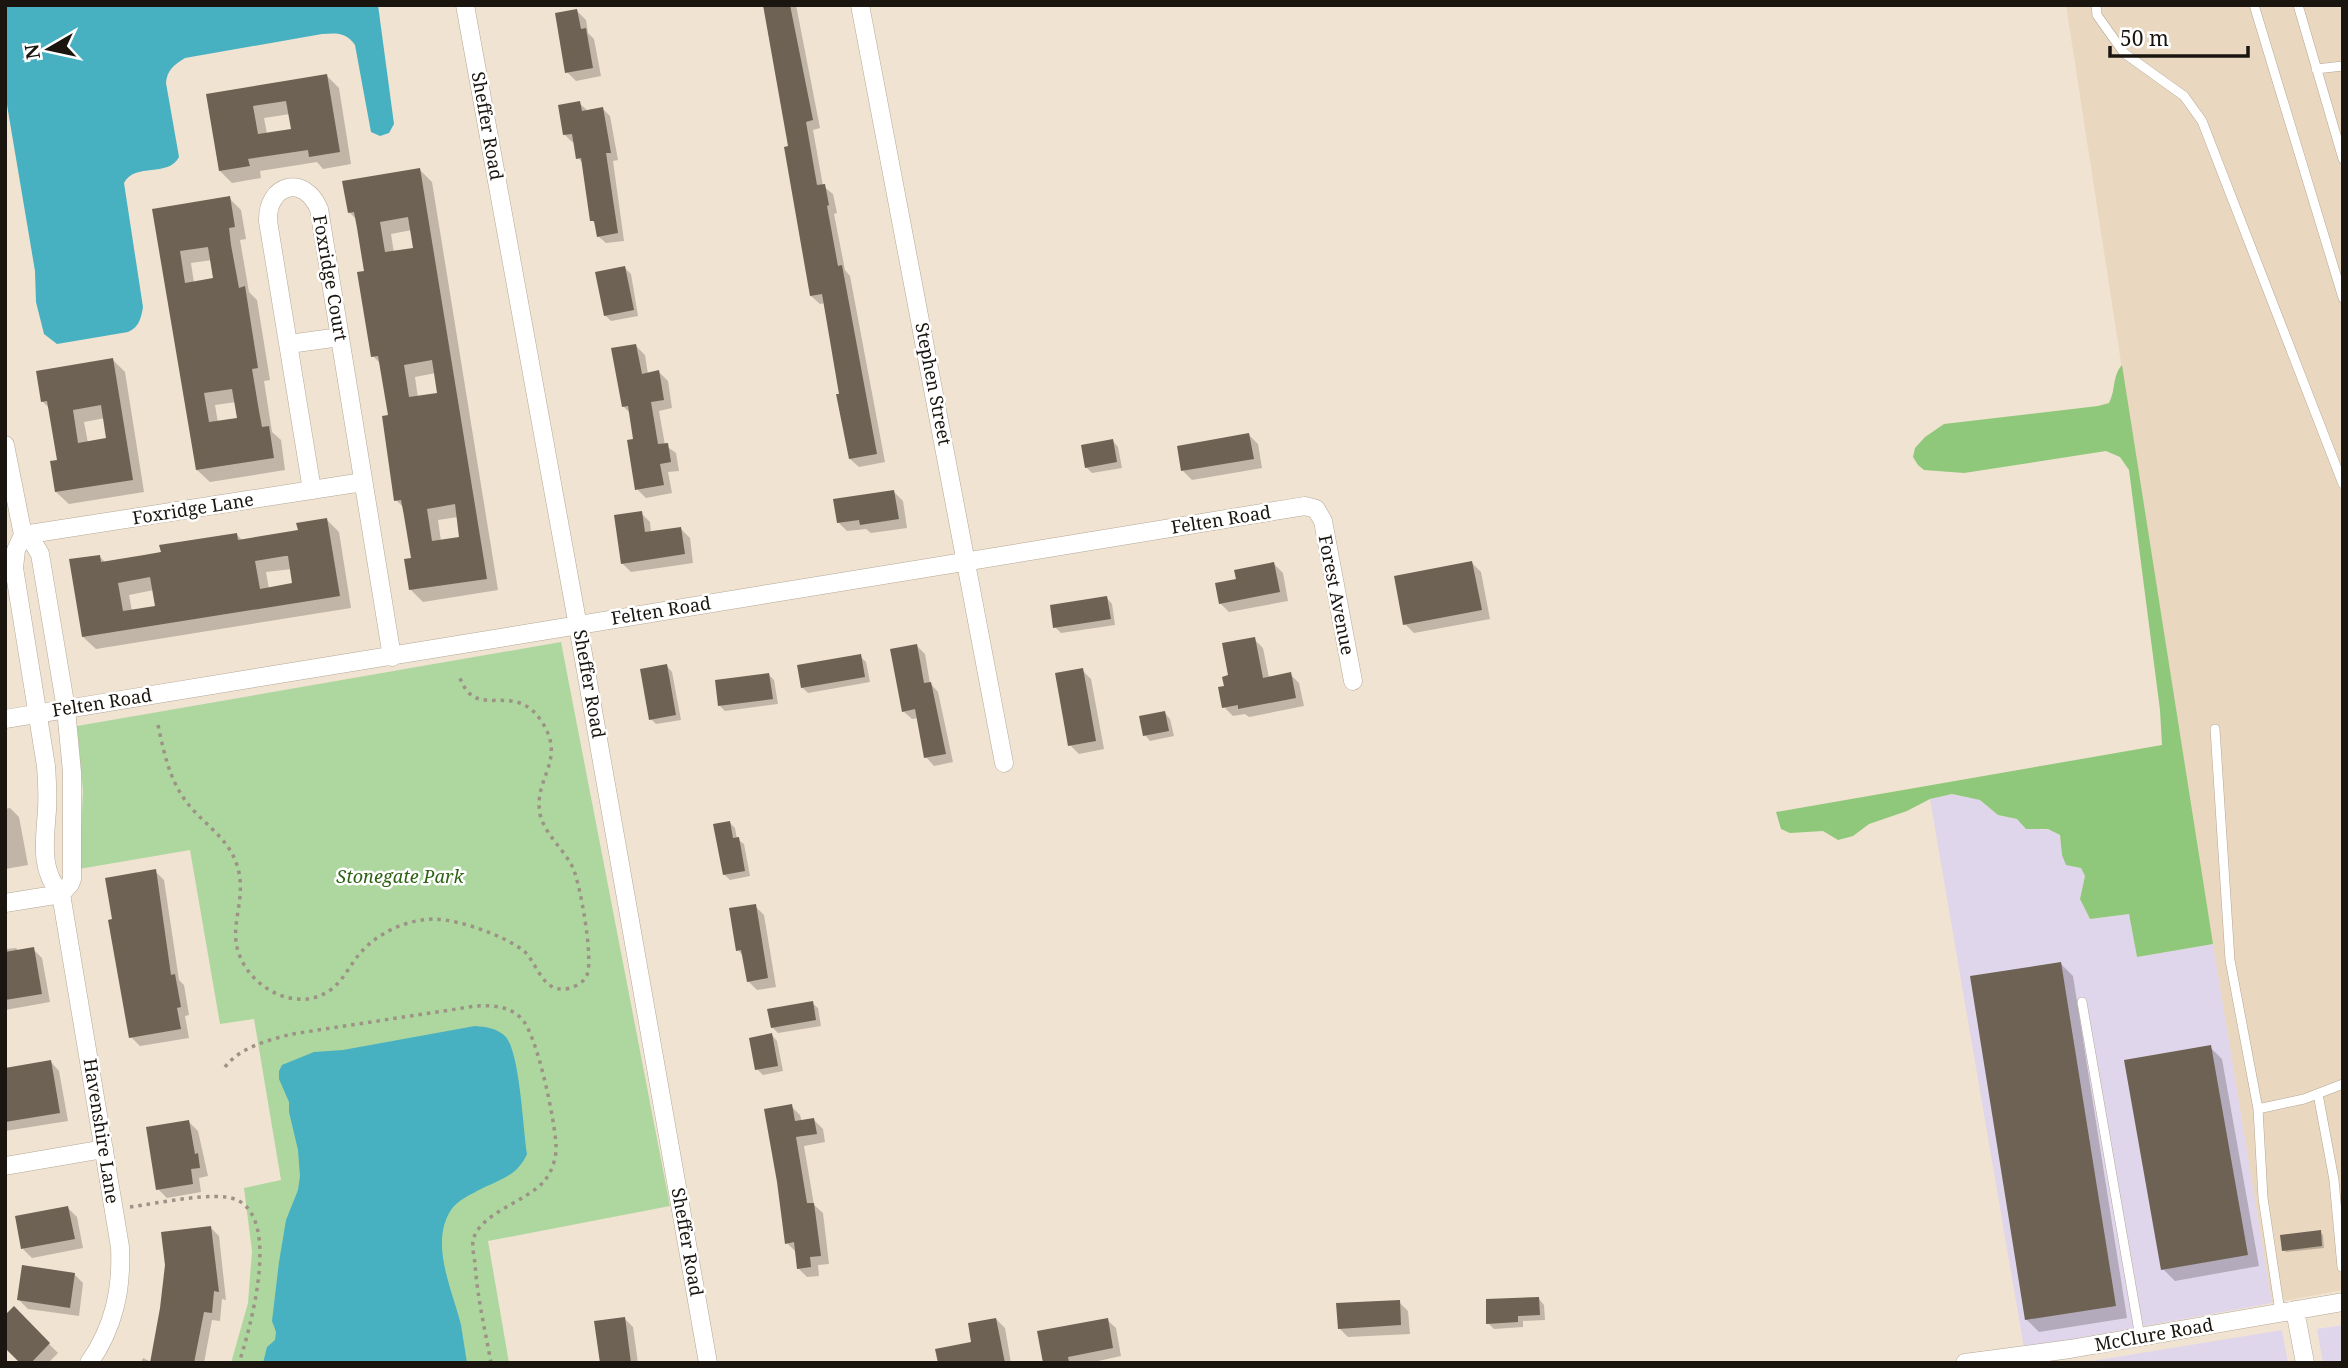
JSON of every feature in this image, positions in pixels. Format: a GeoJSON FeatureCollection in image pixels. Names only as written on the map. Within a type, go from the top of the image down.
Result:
{"type":"FeatureCollection","features":[{"type":"Feature","properties":{"kind":"street","name":"Sheffer Road"},"geometry":{"type":"LineString","coordinates":[[465,5],[578,624],[708,1363]]}},
{"type":"Feature","properties":{"kind":"street","name":"Stephen Street"},"geometry":{"type":"LineString","coordinates":[[860,5],[968,561],[1004,763]]}},
{"type":"Feature","properties":{"kind":"street","name":"Foxridge Court"},"geometry":{"type":"LineString","coordinates":[[312,490],[268,209],[273,198],[282,190],[293,187],[305,189],[314,197],[319,209],[393,657]]}},
{"type":"Feature","properties":{"kind":"street"},"geometry":{"type":"LineString","coordinates":[[289,344],[340,337]]}},
{"type":"Feature","properties":{"kind":"street","name":"Havenshire Lane"},"geometry":{"type":"LineString","coordinates":[[5,445],[23,535],[16,551],[14,568],[48,787],[44,858],[52,884],[61,894],[120,1247],[116,1311],[89,1363]]}},
{"type":"Feature","properties":{"kind":"street","name":"Foxridge Lane"},"geometry":{"type":"LineString","coordinates":[[23,535],[363,482]]}},
{"type":"Feature","properties":{"kind":"street","name":"Felten Road"},"geometry":{"type":"LineString","coordinates":[[5,719],[1304,506],[1316,509]]}},
{"type":"Feature","properties":{"kind":"street","name":"Forest Avenue"},"geometry":{"type":"LineString","coordinates":[[1316,509],[1323,521],[1353,681]]}},
{"type":"Feature","properties":{"kind":"street","name":"Havenshire Lane"},"geometry":{"type":"LineString","coordinates":[[23,535],[34,544],[40,554],[66,709],[72,772],[72,878],[61,894]]}},
{"type":"Feature","properties":{"kind":"street"},"geometry":{"type":"LineString","coordinates":[[5,903],[61,894]]}},
{"type":"Feature","properties":{"kind":"street"},"geometry":{"type":"LineString","coordinates":[[5,1166],[104,1149]]}},
{"type":"Feature","properties":{"kind":"street","name":"McClure Road"},"geometry":{"type":"LineString","coordinates":[[1965,1363],[2062,1357],[2140,1337],[2343,1301]]}},
{"type":"Feature","properties":{"kind":"street"},"geometry":{"type":"LineString","coordinates":[[2287,1311],[2305,1363]]}},
{"type":"Feature","properties":{"kind":"lane"},"geometry":{"type":"LineString","coordinates":[[2096,5],[2098,15],[2124,53],[2184,96],[2202,121],[2343,484]]}},
{"type":"Feature","properties":{"kind":"lane"},"geometry":{"type":"LineString","coordinates":[[2253,5],[2343,298]]}},
{"type":"Feature","properties":{"kind":"lane"},"geometry":{"type":"LineString","coordinates":[[2298,5],[2343,159]]}},
{"type":"Feature","properties":{"kind":"lane"},"geometry":{"type":"LineString","coordinates":[[2316,69],[2343,66]]}},
{"type":"Feature","properties":{"kind":"lane"},"geometry":{"type":"LineString","coordinates":[[2215,729],[2230,960],[2258,1109],[2263,1198],[2287,1311]]}},
{"type":"Feature","properties":{"kind":"lane"},"geometry":{"type":"LineString","coordinates":[[2082,1002],[2140,1337]]}},
{"type":"Feature","properties":{"kind":"lane"},"geometry":{"type":"LineString","coordinates":[[2258,1109],[2318,1094],[2343,1084]]}},
{"type":"Feature","properties":{"kind":"lane"},"geometry":{"type":"LineString","coordinates":[[2318,1094],[2334,1180],[2342,1267]]}},
{"type":"Feature","properties":{"kind":"path"},"geometry":{"type":"LineString","coordinates":[[158,725],[172,779],[194,811],[226,842],[236,861],[242,880],[235,936],[239,954],[257,981],[272,992],[286,998],[304,998],[330,990],[363,949],[379,937],[395,928],[430,919],[463,923],[511,943],[524,951],[546,983],[555,989],[576,986],[586,978],[590,954],[574,869],[541,817],[541,791],[553,748],[549,735],[542,721],[522,702],[476,699],[463,688],[458,675]]}},
{"type":"Feature","properties":{"kind":"path"},"geometry":{"type":"LineString","coordinates":[[225,1067],[230,1060],[246,1050],[292,1034],[476,1006],[492,1005],[520,1016],[529,1027],[537,1045],[557,1147],[545,1182],[483,1224],[473,1241],[476,1284],[491,1363]]}},
{"type":"Feature","properties":{"kind":"path"},"geometry":{"type":"LineString","coordinates":[[114,1209],[216,1196],[237,1199],[249,1209],[257,1234],[260,1274],[239,1363]]}},
{"type":"Feature","properties":{"kind":"shaded area"},"geometry":{"type":"Polygon","coordinates":[[[2066,5],[2343,5],[2343,1290],[2272,1303],[2179,739],[2066,5]]]}},
{"type":"Feature","properties":{"kind":"shaded area"},"geometry":{"type":"Polygon","coordinates":[[[1952,794],[1980,800],[1998,815],[2060,835],[2062,855],[2081,868],[2085,876],[2080,899],[2090,919],[2129,914],[2137,957],[2213,944],[2272,1303],[2024,1348],[1930,799],[1952,794]]]}},
{"type":"Feature","properties":{"kind":"shaded area"},"geometry":{"type":"Polygon","coordinates":[[[2343,1325],[2343,1363],[2323,1363],[2317,1329],[2343,1325]]]}},
{"type":"Feature","properties":{"kind":"shaded area"},"geometry":{"type":"Polygon","coordinates":[[[2282,1330],[2288,1363],[2080,1363],[2282,1330]]]}},
{"type":"Feature","properties":{"kind":"green space"},"geometry":{"type":"Polygon","coordinates":[[[2122,365],[2213,944],[2137,957],[2129,914],[2090,919],[2080,899],[2085,876],[2081,868],[2066,865],[2060,835],[2048,829],[2026,829],[2017,819],[1998,815],[1980,800],[1952,794],[1930,799],[1907,811],[1869,824],[1853,836],[1838,840],[1823,831],[1790,833],[1781,829],[1776,812],[2162,745],[2160,710],[2129,470],[2120,457],[2106,451],[1964,473],[1924,470],[1913,457],[1915,448],[1925,437],[1944,424],[2109,403],[2122,365]]]}},
{"type":"Feature","properties":{"kind":"green space","name":"Stonegate Park"},"geometry":{"type":"Polygon","coordinates":[[[561,642],[670,1206],[488,1241],[509,1363],[231,1363],[248,1303],[252,1251],[244,1188],[281,1180],[254,1019],[220,1024],[190,850],[79,869],[83,791],[77,726],[561,642]]]}},
{"type":"Feature","properties":{"kind":"water"},"geometry":{"type":"Polygon","coordinates":[[[5,5],[378,5],[394,124],[389,133],[380,136],[371,132],[355,45],[341,34],[322,34],[185,58],[170,71],[166,83],[179,157],[167,167],[136,173],[124,183],[143,307],[139,322],[128,332],[57,344],[44,334],[36,302],[35,271],[5,93],[5,5]]]}},
{"type":"Feature","properties":{"kind":"water"},"geometry":{"type":"Polygon","coordinates":[[[475,1026],[498,1031],[510,1044],[517,1074],[527,1154],[512,1173],[456,1204],[445,1223],[442,1252],[461,1325],[467,1363],[263,1363],[267,1347],[275,1340],[276,1332],[272,1321],[279,1262],[286,1220],[298,1190],[300,1176],[289,1102],[279,1079],[282,1065],[314,1052],[343,1050],[475,1026]]]}},
{"type":"Feature","properties":{"kind":"building"},"geometry":{"type":"Polygon","coordinates":[[[763,5],[790,5],[813,120],[806,122],[817,185],[825,184],[838,266],[842,265],[877,454],[849,459],[836,394],[839,394],[822,294],[810,296],[784,147],[788,146],[763,5]]]}},
{"type":"Feature","properties":{"kind":"building"},"geometry":{"type":"Polygon","coordinates":[[[577,9],[581,29],[586,28],[593,68],[565,73],[555,13],[577,9]]]}},
{"type":"Feature","properties":{"kind":"building"},"geometry":{"type":"Polygon","coordinates":[[[327,74],[340,152],[309,157],[308,150],[248,159],[250,166],[219,171],[206,94],[327,74]],[[286,101],[253,106],[258,134],[291,129],[286,101]]]}},
{"type":"Feature","properties":{"kind":"building"},"geometry":{"type":"Polygon","coordinates":[[[580,101],[582,111],[603,107],[611,153],[606,153],[618,233],[597,237],[594,221],[590,221],[581,158],[576,159],[572,134],[563,135],[558,105],[580,101]]]}},
{"type":"Feature","properties":{"kind":"building"},"geometry":{"type":"Polygon","coordinates":[[[420,168],[487,579],[409,590],[404,559],[411,558],[401,500],[394,501],[382,416],[388,415],[378,356],[371,357],[357,272],[364,271],[354,212],[348,213],[342,181],[420,168]],[[408,217],[380,222],[385,252],[413,248],[408,217]],[[432,360],[404,365],[409,397],[437,393],[432,360]],[[455,504],[427,509],[432,541],[459,537],[455,504]]]}},
{"type":"Feature","properties":{"kind":"building"},"geometry":{"type":"Polygon","coordinates":[[[230,196],[235,227],[229,228],[231,245],[239,288],[245,286],[258,368],[252,369],[262,427],[269,426],[274,458],[196,470],[152,209],[230,196]],[[208,247],[180,251],[185,283],[213,278],[208,247]],[[232,389],[204,393],[209,422],[237,418],[232,389]]]}},
{"type":"Feature","properties":{"kind":"building"},"geometry":{"type":"Polygon","coordinates":[[[625,266],[634,310],[604,316],[595,272],[625,266]]]}},
{"type":"Feature","properties":{"kind":"building"},"geometry":{"type":"Polygon","coordinates":[[[636,344],[642,374],[659,370],[664,400],[651,402],[658,444],[668,443],[671,462],[660,464],[664,485],[635,490],[627,440],[633,439],[628,406],[622,407],[611,348],[636,344]]]}},
{"type":"Feature","properties":{"kind":"building"},"geometry":{"type":"Polygon","coordinates":[[[113,358],[133,480],[55,492],[50,461],[57,460],[47,401],[41,402],[36,371],[113,358]],[[101,405],[73,410],[78,443],[106,438],[101,405]]]}},
{"type":"Feature","properties":{"kind":"building"},"geometry":{"type":"Polygon","coordinates":[[[1249,433],[1254,459],[1181,471],[1177,446],[1249,433]]]}},
{"type":"Feature","properties":{"kind":"building"},"geometry":{"type":"Polygon","coordinates":[[[1113,439],[1117,462],[1085,468],[1081,445],[1113,439]]]}},
{"type":"Feature","properties":{"kind":"building"},"geometry":{"type":"Polygon","coordinates":[[[894,490],[899,519],[860,525],[859,520],[837,523],[833,499],[894,490]]]}},
{"type":"Feature","properties":{"kind":"building"},"geometry":{"type":"Polygon","coordinates":[[[642,511],[645,532],[681,527],[685,554],[621,564],[614,515],[642,511]]]}},
{"type":"Feature","properties":{"kind":"building"},"geometry":{"type":"Polygon","coordinates":[[[327,518],[340,596],[82,637],[69,559],[100,555],[101,562],[161,552],[159,545],[237,533],[238,540],[298,530],[296,523],[327,518]],[[288,556],[255,561],[260,589],[292,583],[288,556]],[[150,577],[118,583],[123,611],[155,606],[150,577]]]}},
{"type":"Feature","properties":{"kind":"building"},"geometry":{"type":"Polygon","coordinates":[[[1472,561],[1482,610],[1403,625],[1394,576],[1472,561]]]}},
{"type":"Feature","properties":{"kind":"building"},"geometry":{"type":"Polygon","coordinates":[[[1274,562],[1280,592],[1219,604],[1215,583],[1236,579],[1234,570],[1274,562]]]}},
{"type":"Feature","properties":{"kind":"building"},"geometry":{"type":"Polygon","coordinates":[[[1107,596],[1111,619],[1053,628],[1050,605],[1107,596]]]}},
{"type":"Feature","properties":{"kind":"building"},"geometry":{"type":"Polygon","coordinates":[[[1255,637],[1263,678],[1291,672],[1296,698],[1238,709],[1238,705],[1222,708],[1218,687],[1224,686],[1222,677],[1228,675],[1222,643],[1255,637]]]}},
{"type":"Feature","properties":{"kind":"building"},"geometry":{"type":"Polygon","coordinates":[[[917,644],[924,683],[931,682],[946,754],[924,758],[915,709],[902,712],[890,649],[917,644]]]}},
{"type":"Feature","properties":{"kind":"building"},"geometry":{"type":"Polygon","coordinates":[[[861,654],[865,677],[801,688],[797,665],[861,654]]]}},
{"type":"Feature","properties":{"kind":"building"},"geometry":{"type":"Polygon","coordinates":[[[667,664],[676,715],[649,720],[640,669],[667,664]]]}},
{"type":"Feature","properties":{"kind":"building"},"geometry":{"type":"Polygon","coordinates":[[[1083,668],[1096,741],[1068,746],[1055,673],[1083,668]]]}},
{"type":"Feature","properties":{"kind":"building"},"geometry":{"type":"Polygon","coordinates":[[[769,673],[773,699],[718,706],[715,680],[769,673]]]}},
{"type":"Feature","properties":{"kind":"building"},"geometry":{"type":"Polygon","coordinates":[[[1165,711],[1169,731],[1143,736],[1139,716],[1165,711]]]}},
{"type":"Feature","properties":{"kind":"building"},"geometry":{"type":"Polygon","coordinates":[[[730,821],[733,838],[739,837],[745,871],[723,875],[713,824],[730,821]]]}},
{"type":"Feature","properties":{"kind":"building"},"geometry":{"type":"Polygon","coordinates":[[[156,869],[171,975],[175,974],[181,1007],[177,1008],[181,1029],[129,1038],[108,920],[112,919],[105,878],[156,869]]]}},
{"type":"Feature","properties":{"kind":"building"},"geometry":{"type":"Polygon","coordinates":[[[756,904],[768,978],[747,982],[741,950],[736,951],[729,908],[756,904]]]}},
{"type":"Feature","properties":{"kind":"building"},"geometry":{"type":"Polygon","coordinates":[[[34,947],[42,994],[5,1000],[5,952],[34,947]]]}},
{"type":"Feature","properties":{"kind":"building"},"geometry":{"type":"Polygon","coordinates":[[[2061,962],[2116,1306],[2025,1320],[1970,976],[2061,962]]]}},
{"type":"Feature","properties":{"kind":"building"},"geometry":{"type":"Polygon","coordinates":[[[813,1001],[816,1020],[771,1028],[767,1009],[813,1001]]]}},
{"type":"Feature","properties":{"kind":"building"},"geometry":{"type":"Polygon","coordinates":[[[772,1033],[778,1066],[755,1070],[749,1038],[772,1033]]]}},
{"type":"Feature","properties":{"kind":"building"},"geometry":{"type":"Polygon","coordinates":[[[2211,1045],[2248,1255],[2161,1270],[2124,1060],[2211,1045]]]}},
{"type":"Feature","properties":{"kind":"building"},"geometry":{"type":"Polygon","coordinates":[[[51,1060],[60,1113],[5,1122],[5,1068],[51,1060]]]}},
{"type":"Feature","properties":{"kind":"building"},"geometry":{"type":"Polygon","coordinates":[[[792,1104],[795,1121],[814,1118],[817,1134],[796,1137],[807,1203],[814,1203],[821,1256],[810,1257],[811,1267],[797,1269],[794,1242],[785,1244],[764,1109],[792,1104]]]}},
{"type":"Feature","properties":{"kind":"building"},"geometry":{"type":"Polygon","coordinates":[[[189,1120],[200,1168],[191,1169],[193,1184],[156,1190],[146,1127],[189,1120]]]}},
{"type":"Feature","properties":{"kind":"building"},"geometry":{"type":"Polygon","coordinates":[[[68,1206],[75,1239],[21,1249],[15,1216],[68,1206]]]}},
{"type":"Feature","properties":{"kind":"building"},"geometry":{"type":"Polygon","coordinates":[[[211,1226],[219,1292],[214,1291],[212,1313],[204,1312],[194,1363],[150,1363],[165,1265],[161,1232],[211,1226]]]}},
{"type":"Feature","properties":{"kind":"building"},"geometry":{"type":"Polygon","coordinates":[[[2321,1230],[2322,1246],[2282,1251],[2280,1235],[2321,1230]]]}},
{"type":"Feature","properties":{"kind":"building"},"geometry":{"type":"Polygon","coordinates":[[[22,1265],[75,1273],[70,1308],[17,1300],[22,1265]]]}},
{"type":"Feature","properties":{"kind":"building"},"geometry":{"type":"Polygon","coordinates":[[[1539,1297],[1540,1315],[1518,1316],[1518,1322],[1486,1324],[1486,1299],[1539,1297]]]}},
{"type":"Feature","properties":{"kind":"building"},"geometry":{"type":"Polygon","coordinates":[[[1400,1300],[1401,1325],[1338,1329],[1336,1303],[1400,1300]]]}},
{"type":"Feature","properties":{"kind":"building"},"geometry":{"type":"Polygon","coordinates":[[[14,1306],[50,1343],[31,1363],[20,1363],[5,1348],[5,1315],[14,1306]]]}},
{"type":"Feature","properties":{"kind":"building"},"geometry":{"type":"Polygon","coordinates":[[[625,1317],[631,1363],[600,1363],[594,1321],[625,1317]]]}},
{"type":"Feature","properties":{"kind":"building"},"geometry":{"type":"Polygon","coordinates":[[[996,1318],[1005,1363],[938,1363],[935,1349],[971,1342],[968,1323],[996,1318]]]}},
{"type":"Feature","properties":{"kind":"building"},"geometry":{"type":"Polygon","coordinates":[[[1108,1318],[1113,1348],[1068,1357],[1069,1363],[1043,1363],[1037,1331],[1108,1318]]]}}]}
